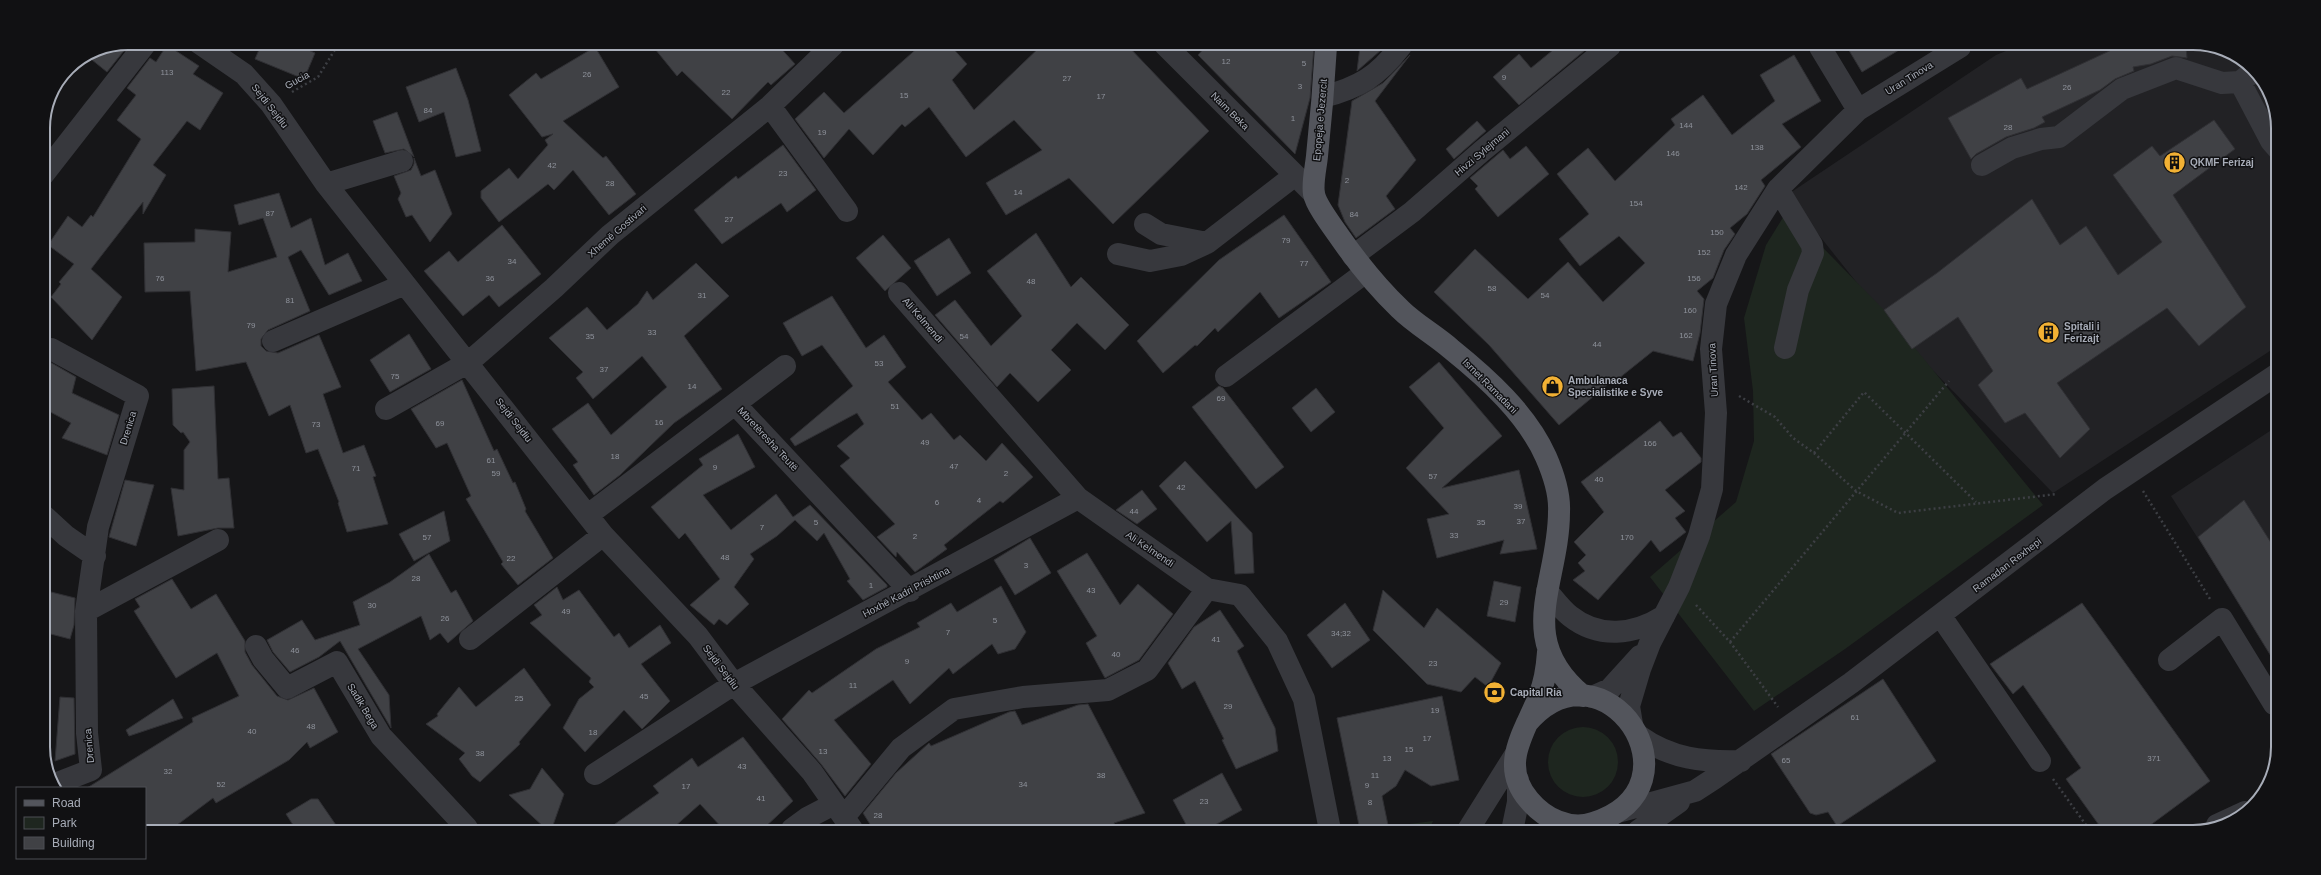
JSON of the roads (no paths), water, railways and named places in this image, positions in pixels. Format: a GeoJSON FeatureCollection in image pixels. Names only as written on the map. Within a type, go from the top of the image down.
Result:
{"type":"FeatureCollection","features":[{"type":"Feature","properties":{"kind":"main road","name":"Epopeja e Jezercit"},"geometry":{"type":"LineString","coordinates":[[1314,194],[1326,50]]}},
{"type":"Feature","properties":{"kind":"main road","name":"Ismet Ramadani"},"geometry":{"type":"LineString","coordinates":[[1314,194],[1330,223],[1360,264],[1401,310],[1452,350],[1504,397],[1530,428],[1546,457],[1555,484],[1560,511],[1556,544],[1547,592],[1544,632],[1548,652],[1546,676],[1540,696],[1527,723]]}},
{"type":"Feature","properties":{"kind":"main road","name":"Ismet Ramadani"},"geometry":{"type":"LineString","coordinates":[[1548,652],[1559,673],[1587,697]]}},
{"type":"Feature","properties":{"kind":"main road"},"geometry":{"type":"LineString","coordinates":[[1574,825],[1553,820],[1537,810],[1525,796],[1518,780],[1515,755],[1519,738],[1534,714],[1552,702],[1572,696],[1587,697],[1608,702],[1621,712],[1636,730],[1643,756],[1642,778],[1636,791],[1618,812],[1606,819],[1589,825]]}},
{"type":"Feature","properties":{"kind":"street"},"geometry":{"type":"LineString","coordinates":[[50,166],[141,50]]}},
{"type":"Feature","properties":{"kind":"street","name":"Sejdi Sejdiu"},"geometry":{"type":"LineString","coordinates":[[209,50],[244,74],[271,104],[326,184],[469,362],[603,535],[698,636],[734,684],[812,772],[843,817]]}},
{"type":"Feature","properties":{"kind":"street","name":"Xhemë Gostivari"},"geometry":{"type":"LineString","coordinates":[[469,362],[554,288],[610,235],[770,106],[827,50]]}},
{"type":"Feature","properties":{"kind":"street","name":"Naim Beka"},"geometry":{"type":"LineString","coordinates":[[1170,50],[1294,176],[1314,194]]}},
{"type":"Feature","properties":{"kind":"street"},"geometry":{"type":"LineString","coordinates":[[1323,97],[1351,90],[1373,76],[1397,50]]}},
{"type":"Feature","properties":{"kind":"street","name":"Hivzi Sylejmani"},"geometry":{"type":"LineString","coordinates":[[1360,264],[1412,212],[1482,151],[1605,50]]}},
{"type":"Feature","properties":{"kind":"street"},"geometry":{"type":"LineString","coordinates":[[1822,50],[1858,110]]}},
{"type":"Feature","properties":{"kind":"street","name":"Uran Tinova"},"geometry":{"type":"LineString","coordinates":[[1650,643],[1679,587],[1700,536],[1712,489],[1716,413],[1712,381],[1711,349],[1716,304],[1736,256],[1778,189],[1858,110],[1955,50]]}},
{"type":"Feature","properties":{"kind":"street"},"geometry":{"type":"LineString","coordinates":[[1982,165],[2012,148],[2041,139],[2059,138],[2122,89],[2176,68],[2222,83],[2247,76],[2271,141]]}},
{"type":"Feature","properties":{"kind":"street"},"geometry":{"type":"LineString","coordinates":[[770,106],[847,211]]}},
{"type":"Feature","properties":{"kind":"street"},"geometry":{"type":"LineString","coordinates":[[326,184],[402,161]]}},
{"type":"Feature","properties":{"kind":"street"},"geometry":{"type":"LineString","coordinates":[[1118,254],[1150,261],[1181,255],[1208,243],[1294,176]]}},
{"type":"Feature","properties":{"kind":"street"},"geometry":{"type":"LineString","coordinates":[[1778,189],[1812,245],[1813,253],[1798,290],[1785,348]]}},
{"type":"Feature","properties":{"kind":"street"},"geometry":{"type":"LineString","coordinates":[[1145,224],[1161,234],[1208,243]]}},
{"type":"Feature","properties":{"kind":"street"},"geometry":{"type":"LineString","coordinates":[[1226,376],[1360,264]]}},
{"type":"Feature","properties":{"kind":"street"},"geometry":{"type":"LineString","coordinates":[[273,341],[405,284]]}},
{"type":"Feature","properties":{"kind":"street","name":"Ali Kelmendi"},"geometry":{"type":"LineString","coordinates":[[899,293],[1078,498],[1207,589],[1240,595],[1277,641],[1304,699],[1329,825]]}},
{"type":"Feature","properties":{"kind":"street","name":"Drenica"},"geometry":{"type":"LineString","coordinates":[[51,349],[138,396],[98,527],[86,611],[87,733],[91,770],[59,783]]}},
{"type":"Feature","properties":{"kind":"street"},"geometry":{"type":"LineString","coordinates":[[386,409],[469,362]]}},
{"type":"Feature","properties":{"kind":"street"},"geometry":{"type":"LineString","coordinates":[[735,404],[785,366]]}},
{"type":"Feature","properties":{"kind":"street","name":"Ramadan Rexhepi"},"geometry":{"type":"LineString","coordinates":[[1618,812],[1695,791],[1741,761],[1940,616],[2106,489],[2271,378]]}},
{"type":"Feature","properties":{"kind":"street","name":"Mbretëresha Teutë"},"geometry":{"type":"LineString","coordinates":[[588,515],[735,404],[910,591]]}},
{"type":"Feature","properties":{"kind":"street","name":"Hoxhë Kadri Prishtina"},"geometry":{"type":"LineString","coordinates":[[595,774],[734,684],[910,591],[1078,498]]}},
{"type":"Feature","properties":{"kind":"street"},"geometry":{"type":"LineString","coordinates":[[50,521],[66,536],[95,556]]}},
{"type":"Feature","properties":{"kind":"street"},"geometry":{"type":"LineString","coordinates":[[470,639],[603,535]]}},
{"type":"Feature","properties":{"kind":"street"},"geometry":{"type":"LineString","coordinates":[[86,611],[218,540]]}},
{"type":"Feature","properties":{"kind":"street"},"geometry":{"type":"LineString","coordinates":[[797,825],[807,818],[843,817],[901,748],[954,709],[1023,697],[1108,690],[1146,670],[1207,589]]}},
{"type":"Feature","properties":{"kind":"street"},"geometry":{"type":"LineString","coordinates":[[1547,592],[1569,615],[1584,626],[1602,632],[1634,630],[1649,626],[1664,616]]}},
{"type":"Feature","properties":{"kind":"street"},"geometry":{"type":"LineString","coordinates":[[1940,616],[2040,761]]}},
{"type":"Feature","properties":{"kind":"street"},"geometry":{"type":"LineString","coordinates":[[2169,660],[2222,619],[2271,699]]}},
{"type":"Feature","properties":{"kind":"street"},"geometry":{"type":"LineString","coordinates":[[1587,697],[1610,689],[1650,643]]}},
{"type":"Feature","properties":{"kind":"street"},"geometry":{"type":"LineString","coordinates":[[1650,643],[1633,690],[1629,706],[1636,730],[1652,745],[1671,754],[1691,760],[1741,761]]}},
{"type":"Feature","properties":{"kind":"street","name":"Sadik Bega"},"geometry":{"type":"LineString","coordinates":[[256,646],[263,659],[287,688],[337,662],[381,736],[464,825]]}},
{"type":"Feature","properties":{"kind":"street"},"geometry":{"type":"LineString","coordinates":[[1471,825],[1515,755]]}},
{"type":"Feature","properties":{"kind":"street"},"geometry":{"type":"LineString","coordinates":[[1513,825],[1518,802],[1518,780]]}},
{"type":"Feature","properties":{"kind":"street"},"geometry":{"type":"LineString","coordinates":[[1647,825],[1695,791]]}},
{"type":"Feature","properties":{"kind":"place","name":"QKMF Ferizaj"},"geometry":{"type":"Point","coordinates":[2174,162]}},
{"type":"Feature","properties":{"kind":"place","name":"Spitali i Ferizajt"},"geometry":{"type":"Point","coordinates":[2049,332]}},
{"type":"Feature","properties":{"kind":"place","name":"Ambulanaca Specialistike e Syve"},"geometry":{"type":"Point","coordinates":[1553,386]}},
{"type":"Feature","properties":{"kind":"place","name":"Capital Ria"},"geometry":{"type":"Point","coordinates":[1495,692]}}]}
